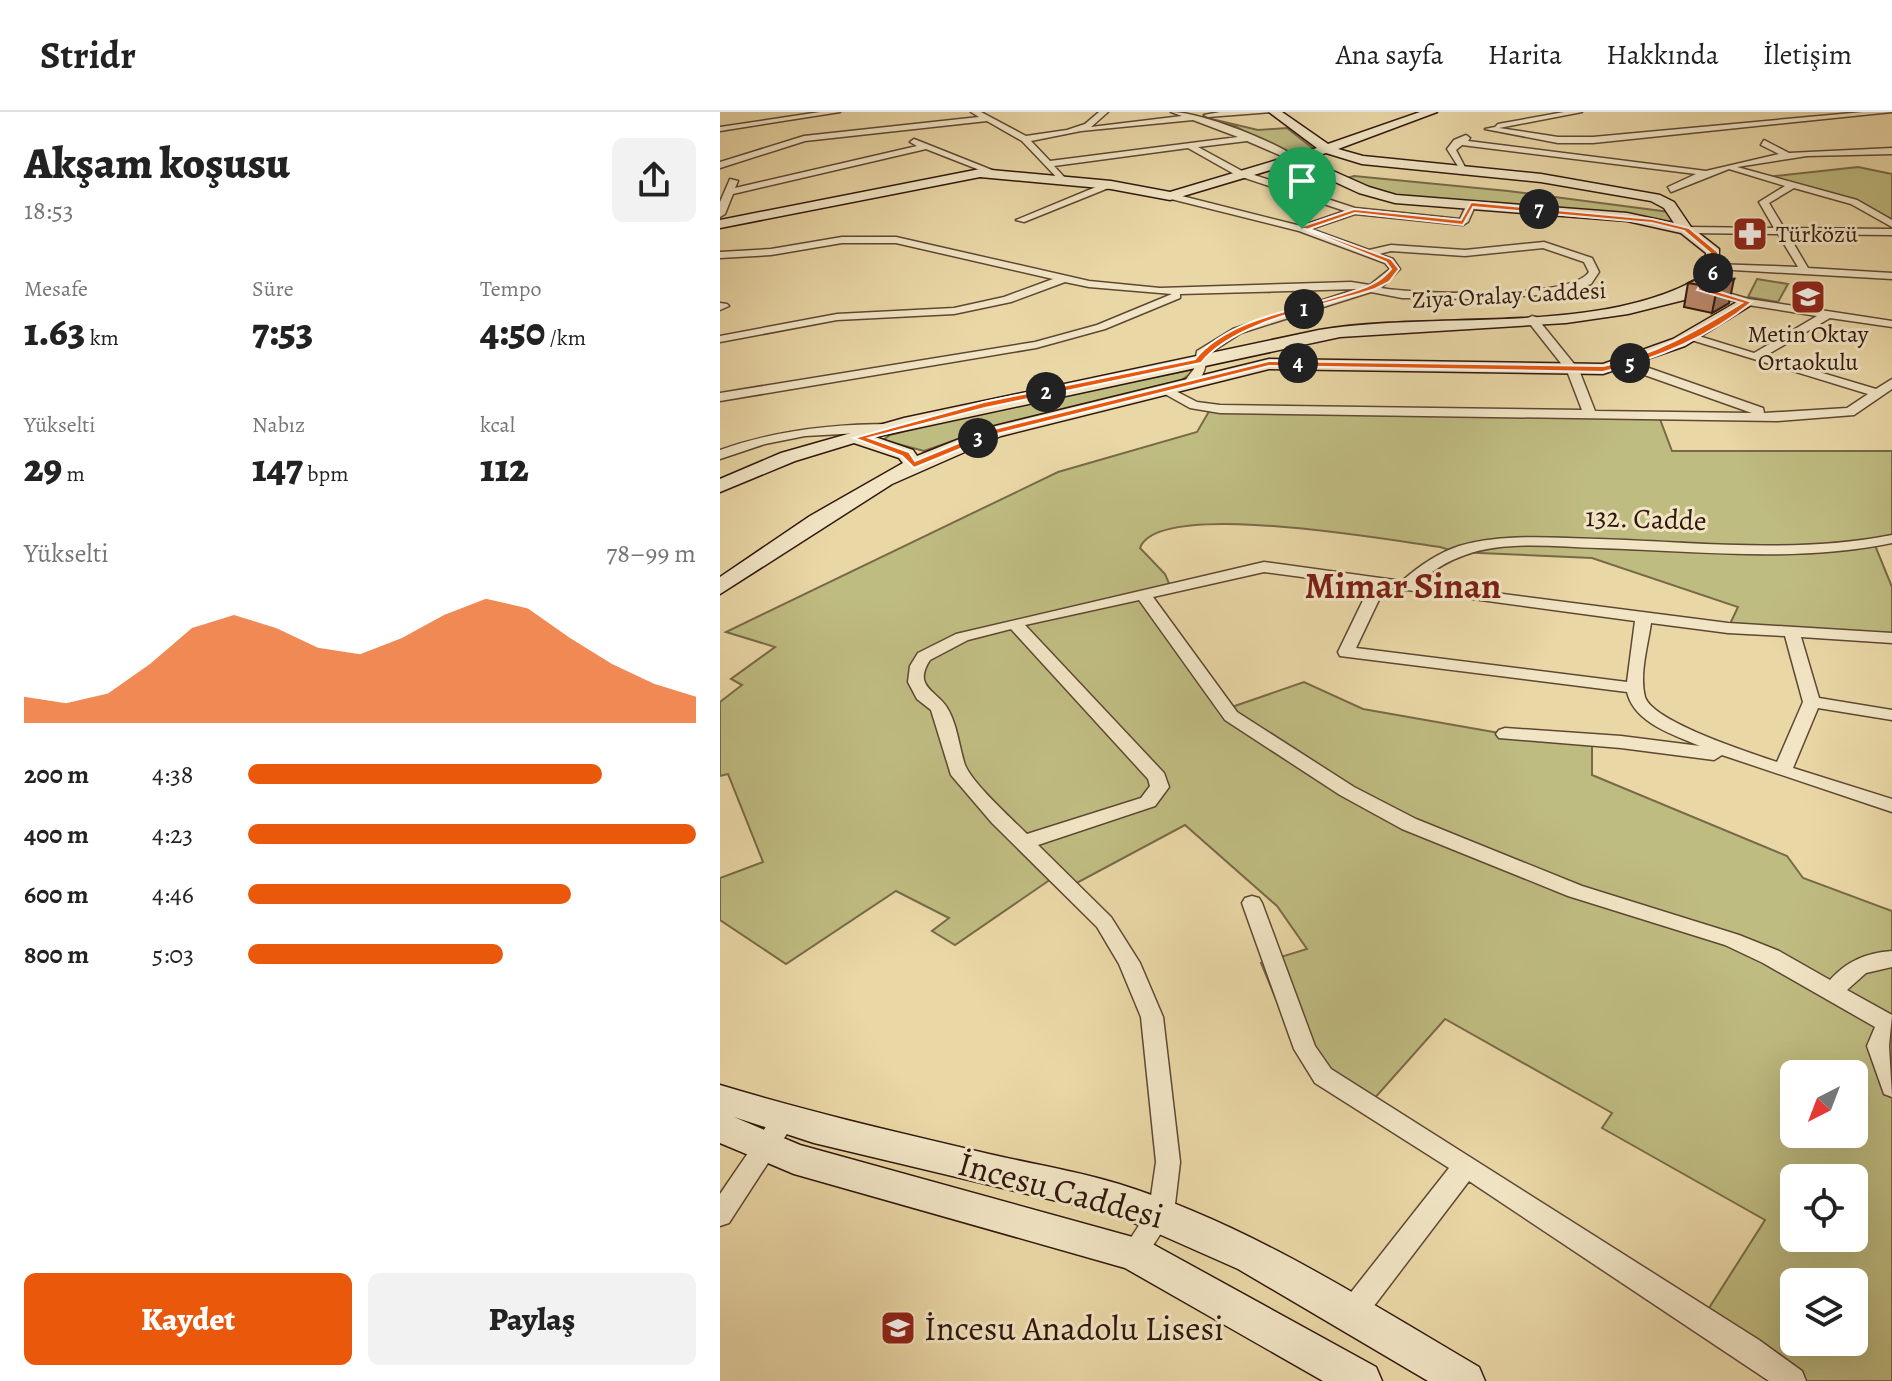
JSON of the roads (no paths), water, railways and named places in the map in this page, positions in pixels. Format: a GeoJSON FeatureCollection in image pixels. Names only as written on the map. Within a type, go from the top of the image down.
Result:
{"type":"FeatureCollection","features":[{"type":"Feature","properties":{"kind":"main road"},"geometry":{"type":"LineString","coordinates":[[1275,112],[1326,149],[1384,164],[1670,197],[1686,230]]}},
{"type":"Feature","properties":{"kind":"main road"},"geometry":{"type":"LineString","coordinates":[[720,224],[944,178],[993,172],[1108,185],[1170,196],[1326,149],[1431,112]]}},
{"type":"Feature","properties":{"kind":"main road"},"geometry":{"type":"LineString","coordinates":[[1294,158],[1383,197],[1627,217],[1686,230],[1714,252],[1716,266]]}},
{"type":"Feature","properties":{"kind":"main road","name":"Ziya Oralay Caddesi"},"geometry":{"type":"LineString","coordinates":[[720,486],[766,466],[892,428],[1299,338],[1398,325],[1632,312],[1673,301],[1699,288],[1716,266]]}},
{"type":"Feature","properties":{"kind":"main road"},"geometry":{"type":"LineString","coordinates":[[720,587],[812,524],[914,465],[994,432],[1269,364],[1573,370],[1626,364],[1692,337],[1748,302]]}},
{"type":"Feature","properties":{"kind":"main road"},"geometry":{"type":"LineString","coordinates":[[1299,338],[1302,348],[1320,363]]}},
{"type":"Feature","properties":{"kind":"main road"},"geometry":{"type":"LineString","coordinates":[[859,438],[906,454],[914,465]]}},
{"type":"Feature","properties":{"kind":"main road","name":"İncesu Caddesi"},"geometry":{"type":"LineString","coordinates":[[720,1099],[775,1133],[794,1159],[1134,1253],[1339,1375]]}},
{"type":"Feature","properties":{"kind":"main road","name":"İncesu Caddesi"},"geometry":{"type":"LineString","coordinates":[[720,1127],[775,1133],[1117,1199],[1161,1213],[1351,1314],[1465,1381]]}},
{"type":"Feature","properties":{"kind":"street"},"geometry":{"type":"LineString","coordinates":[[720,129],[836,112]]}},
{"type":"Feature","properties":{"kind":"street"},"geometry":{"type":"LineString","coordinates":[[975,112],[1025,139],[1062,180]]}},
{"type":"Feature","properties":{"kind":"street"},"geometry":{"type":"LineString","coordinates":[[1074,132],[1093,124],[1104,112]]}},
{"type":"Feature","properties":{"kind":"street"},"geometry":{"type":"LineString","coordinates":[[1175,112],[1222,116],[1269,112]]}},
{"type":"Feature","properties":{"kind":"street"},"geometry":{"type":"LineString","coordinates":[[1463,171],[1451,149],[1457,142],[1489,129],[1551,114],[1578,112]]}},
{"type":"Feature","properties":{"kind":"street"},"geometry":{"type":"LineString","coordinates":[[1744,112],[1770,124]]}},
{"type":"Feature","properties":{"kind":"street"},"geometry":{"type":"LineString","coordinates":[[1489,129],[1558,140],[1593,140],[1888,112]]}},
{"type":"Feature","properties":{"kind":"street"},"geometry":{"type":"LineString","coordinates":[[1551,114],[1593,140]]}},
{"type":"Feature","properties":{"kind":"street"},"geometry":{"type":"LineString","coordinates":[[1860,114],[1891,126]]}},
{"type":"Feature","properties":{"kind":"street"},"geometry":{"type":"LineString","coordinates":[[1025,139],[1196,115],[1294,158]]}},
{"type":"Feature","properties":{"kind":"street"},"geometry":{"type":"LineString","coordinates":[[720,165],[737,163],[804,139],[988,118]]}},
{"type":"Feature","properties":{"kind":"street"},"geometry":{"type":"LineString","coordinates":[[888,129],[925,147],[993,172]]}},
{"type":"Feature","properties":{"kind":"street"},"geometry":{"type":"LineString","coordinates":[[1047,164],[1249,138]]}},
{"type":"Feature","properties":{"kind":"street"},"geometry":{"type":"LineString","coordinates":[[1457,142],[1702,172],[1724,166],[1792,158],[1892,151]]}},
{"type":"Feature","properties":{"kind":"street"},"geometry":{"type":"LineString","coordinates":[[1764,143],[1792,158]]}},
{"type":"Feature","properties":{"kind":"street"},"geometry":{"type":"LineString","coordinates":[[1190,146],[1239,173],[1354,211],[1463,222],[1471,204]]}},
{"type":"Feature","properties":{"kind":"street"},"geometry":{"type":"LineString","coordinates":[[729,192],[925,147]]}},
{"type":"Feature","properties":{"kind":"street"},"geometry":{"type":"LineString","coordinates":[[720,153],[737,163]]}},
{"type":"Feature","properties":{"kind":"street"},"geometry":{"type":"LineString","coordinates":[[720,214],[737,163]]}},
{"type":"Feature","properties":{"kind":"street"},"geometry":{"type":"LineString","coordinates":[[1724,166],[1854,202],[1892,224]]}},
{"type":"Feature","properties":{"kind":"street"},"geometry":{"type":"LineString","coordinates":[[1670,197],[1702,172]]}},
{"type":"Feature","properties":{"kind":"street"},"geometry":{"type":"LineString","coordinates":[[1021,220],[1108,185]]}},
{"type":"Feature","properties":{"kind":"street"},"geometry":{"type":"LineString","coordinates":[[1793,185],[1764,202],[1806,273]]}},
{"type":"Feature","properties":{"kind":"street"},"geometry":{"type":"LineString","coordinates":[[1170,196],[1302,229],[1389,261],[1395,269],[1386,280],[1373,288],[1237,331],[1209,347],[1198,361],[1200,370],[1190,382]]}},
{"type":"Feature","properties":{"kind":"street"},"geometry":{"type":"LineString","coordinates":[[1302,229],[1354,211]]}},
{"type":"Feature","properties":{"kind":"street"},"geometry":{"type":"LineString","coordinates":[[1686,230],[1892,232]]}},
{"type":"Feature","properties":{"kind":"street"},"geometry":{"type":"LineString","coordinates":[[722,256],[842,240],[896,240],[1062,279],[1123,289],[1197,291],[1351,285],[1402,295],[1484,296],[1564,290],[1587,282],[1594,272],[1588,260],[1544,245],[1465,253],[1391,248],[1369,253]]}},
{"type":"Feature","properties":{"kind":"street"},"geometry":{"type":"LineString","coordinates":[[1716,266],[1892,276]]}},
{"type":"Feature","properties":{"kind":"street"},"geometry":{"type":"LineString","coordinates":[[720,339],[837,317],[954,311],[1007,300],[1062,279]]}},
{"type":"Feature","properties":{"kind":"street"},"geometry":{"type":"LineString","coordinates":[[1699,288],[1748,302],[1892,324]]}},
{"type":"Feature","properties":{"kind":"street"},"geometry":{"type":"LineString","coordinates":[[720,397],[1036,345],[1101,327],[1158,302],[1197,291]]}},
{"type":"Feature","properties":{"kind":"street"},"geometry":{"type":"LineString","coordinates":[[1755,357],[1827,315]]}},
{"type":"Feature","properties":{"kind":"street"},"geometry":{"type":"LineString","coordinates":[[1532,319],[1573,370],[1590,414]]}},
{"type":"Feature","properties":{"kind":"street"},"geometry":{"type":"LineString","coordinates":[[1692,337],[1877,393]]}},
{"type":"Feature","properties":{"kind":"street"},"geometry":{"type":"LineString","coordinates":[[1626,364],[1777,417]]}},
{"type":"Feature","properties":{"kind":"street"},"geometry":{"type":"LineString","coordinates":[[1162,389],[1194,405],[1220,409],[1777,417],[1850,412],[1892,383]]}},
{"type":"Feature","properties":{"kind":"street"},"geometry":{"type":"LineString","coordinates":[[720,455],[749,444],[810,431],[892,428]]}},
{"type":"Feature","properties":{"kind":"street","name":"132. Cadde"},"geometry":{"type":"LineString","coordinates":[[1408,583],[1429,566],[1463,550],[1522,541],[1798,550],[1852,547],[1892,539]]}},
{"type":"Feature","properties":{"kind":"street"},"geometry":{"type":"LineString","coordinates":[[1134,1253],[1161,1213],[1168,1162],[1152,1017],[1129,963],[1104,922],[976,794],[958,771],[939,708],[923,695],[916,682],[920,661],[933,650],[962,637],[1014,623],[1264,567],[1792,634],[1892,638]]}},
{"type":"Feature","properties":{"kind":"street"},"geometry":{"type":"LineString","coordinates":[[1380,581],[1346,652],[1636,688]]}},
{"type":"Feature","properties":{"kind":"street"},"geometry":{"type":"LineString","coordinates":[[1144,595],[1231,716],[1347,791],[1409,824],[1575,891],[1732,940],[1798,969],[1890,1025],[1878,1046],[1892,1087]]}},
{"type":"Feature","properties":{"kind":"street"},"geometry":{"type":"LineString","coordinates":[[1644,616],[1636,688],[1638,704],[1670,729],[1892,806]]}},
{"type":"Feature","properties":{"kind":"street"},"geometry":{"type":"LineString","coordinates":[[1014,623],[1157,777],[1160,787],[1148,802],[1025,842]]}},
{"type":"Feature","properties":{"kind":"street"},"geometry":{"type":"LineString","coordinates":[[1783,770],[1812,702],[1792,634]]}},
{"type":"Feature","properties":{"kind":"street"},"geometry":{"type":"LineString","coordinates":[[1812,702],[1892,715]]}},
{"type":"Feature","properties":{"kind":"street"},"geometry":{"type":"LineString","coordinates":[[1505,734],[1680,749],[1783,770]]}},
{"type":"Feature","properties":{"kind":"street"},"geometry":{"type":"LineString","coordinates":[[1252,903],[1305,1049],[1323,1076],[1749,1349],[1792,1381]]}},
{"type":"Feature","properties":{"kind":"street"},"geometry":{"type":"LineString","coordinates":[[1833,992],[1857,966],[1872,960],[1892,959]]}},
{"type":"Feature","properties":{"kind":"street"},"geometry":{"type":"LineString","coordinates":[[720,1215],[775,1133]]}},
{"type":"Feature","properties":{"kind":"street"},"geometry":{"type":"LineString","coordinates":[[1351,1314],[1466,1166]]}},
{"type":"Feature","properties":{"kind":"place","name":"Türközü"},"geometry":{"type":"Point","coordinates":[1750,234]}},
{"type":"Feature","properties":{"kind":"place","name":"Metin Oktay Ortaokulu"},"geometry":{"type":"Point","coordinates":[1808,297]}},
{"type":"Feature","properties":{"kind":"place","name":"İncesu Anadolu Lisesi"},"geometry":{"type":"Point","coordinates":[898,1328]}},
{"type":"Feature","properties":{"kind":"district","name":"Mimar Sinan"},"geometry":{"type":"Point","coordinates":[1403,585]}}]}
